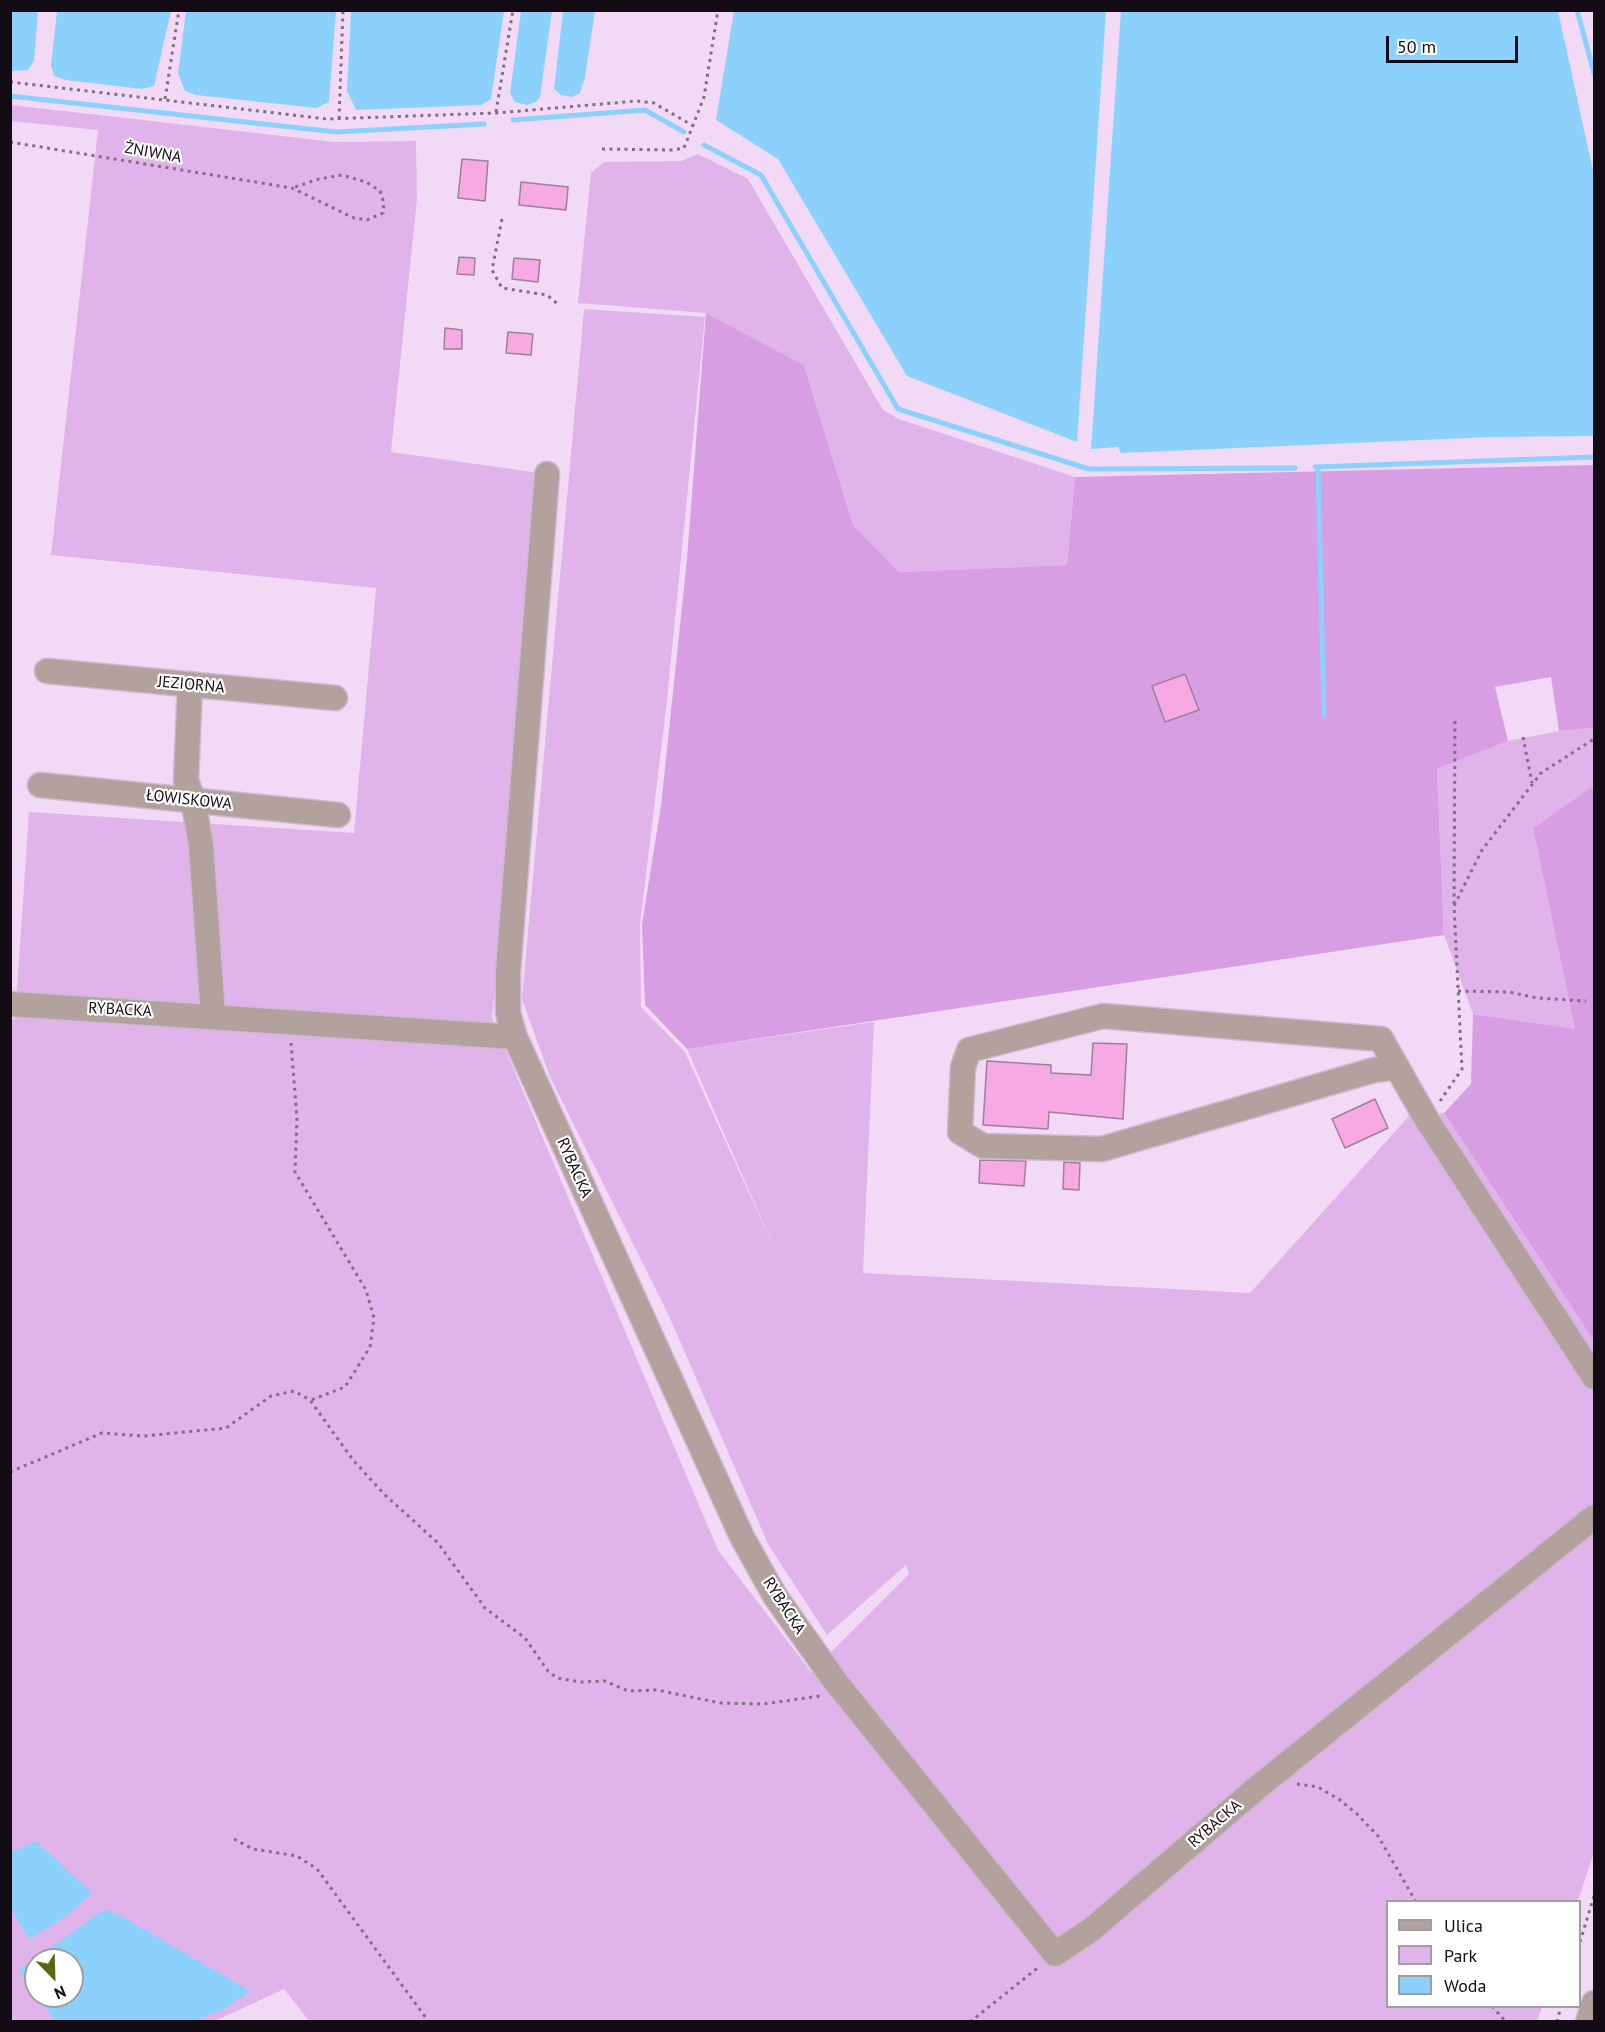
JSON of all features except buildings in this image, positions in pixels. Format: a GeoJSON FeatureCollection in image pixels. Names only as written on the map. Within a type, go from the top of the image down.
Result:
{"type":"FeatureCollection","features":[{"type":"Feature","properties":{"kind":"street"},"geometry":{"type":"LineString","coordinates":[[515,1037],[508,1013],[508,971],[547,474]]}},
{"type":"Feature","properties":{"kind":"street","name":"JEZIORNA"},"geometry":{"type":"LineString","coordinates":[[46,671],[335,698]]}},
{"type":"Feature","properties":{"kind":"street"},"geometry":{"type":"LineString","coordinates":[[190,684],[186,780],[193,800],[201,845],[213,1016]]}},
{"type":"Feature","properties":{"kind":"street","name":"ŁOWISKOWA"},"geometry":{"type":"LineString","coordinates":[[40,785],[338,815]]}},
{"type":"Feature","properties":{"kind":"street","name":"RYBACKA"},"geometry":{"type":"LineString","coordinates":[[10,1004],[289,1020],[515,1037],[742,1537],[775,1596],[844,1693],[1055,1954],[1092,1929],[1258,1787],[1594,1517]]}},
{"type":"Feature","properties":{"kind":"street"},"geometry":{"type":"LineString","coordinates":[[1397,1067],[1374,1070],[1102,1149],[983,1146],[960,1132],[963,1067],[969,1050],[1103,1016],[1381,1039],[1397,1067],[1427,1120],[1594,1377]]}},
{"type":"Feature","properties":{"kind":"street"},"geometry":{"type":"LineString","coordinates":[[1588,2022],[1594,2003]]}},
{"type":"Feature","properties":{"kind":"path"},"geometry":{"type":"LineString","coordinates":[[165,99],[179,10]]}},
{"type":"Feature","properties":{"kind":"path"},"geometry":{"type":"LineString","coordinates":[[339,119],[343,10]]}},
{"type":"Feature","properties":{"kind":"path"},"geometry":{"type":"LineString","coordinates":[[496,113],[513,10]]}},
{"type":"Feature","properties":{"kind":"path"},"geometry":{"type":"LineString","coordinates":[[602,149],[673,150],[684,148],[704,98],[718,10]]}},
{"type":"Feature","properties":{"kind":"path"},"geometry":{"type":"LineString","coordinates":[[10,82],[339,119],[496,113],[637,101],[654,103],[694,127]]}},
{"type":"Feature","properties":{"kind":"path","name":"ŻNIWNA"},"geometry":{"type":"LineString","coordinates":[[10,142],[292,188],[354,218],[366,220],[383,213],[384,203],[380,191],[342,175],[319,179],[292,188]]}},
{"type":"Feature","properties":{"kind":"path"},"geometry":{"type":"LineString","coordinates":[[502,219],[492,270],[502,288],[547,295],[560,306]]}},
{"type":"Feature","properties":{"kind":"path"},"geometry":{"type":"LineString","coordinates":[[1427,1120],[1462,1069],[1454,906],[1455,718]]}},
{"type":"Feature","properties":{"kind":"path"},"geometry":{"type":"LineString","coordinates":[[1523,737],[1533,784]]}},
{"type":"Feature","properties":{"kind":"path"},"geometry":{"type":"LineString","coordinates":[[1454,906],[1482,850],[1541,773],[1594,739]]}},
{"type":"Feature","properties":{"kind":"path"},"geometry":{"type":"LineString","coordinates":[[1458,991],[1509,992],[1537,998],[1586,1001]]}},
{"type":"Feature","properties":{"kind":"path"},"geometry":{"type":"LineString","coordinates":[[289,1020],[297,1119],[295,1172],[366,1290],[374,1318],[370,1347],[345,1387],[310,1400]]}},
{"type":"Feature","properties":{"kind":"path"},"geometry":{"type":"LineString","coordinates":[[10,1472],[102,1433],[144,1436],[226,1428],[271,1396],[294,1391],[310,1400],[353,1460],[384,1494],[438,1543],[485,1608],[525,1638],[548,1671],[557,1678],[581,1682],[605,1681],[628,1691],[657,1690],[720,1703],[763,1704],[844,1693]]}},
{"type":"Feature","properties":{"kind":"path"},"geometry":{"type":"LineString","coordinates":[[1258,1787],[1287,1782],[1318,1787],[1340,1800],[1378,1836],[1415,1900]]}},
{"type":"Feature","properties":{"kind":"path"},"geometry":{"type":"LineString","coordinates":[[234,1839],[253,1849],[297,1856],[317,1869],[429,2022]]}},
{"type":"Feature","properties":{"kind":"path"},"geometry":{"type":"LineString","coordinates":[[1581,1939],[1594,1896]]}},
{"type":"Feature","properties":{"kind":"path"},"geometry":{"type":"LineString","coordinates":[[970,2022],[1055,1954]]}},
{"type":"Feature","properties":{"kind":"path"},"geometry":{"type":"LineString","coordinates":[[1493,2008],[1506,2022]]}},
{"type":"Feature","properties":{"kind":"green space"},"geometry":{"type":"Polygon","coordinates":[[[11,105],[335,142],[416,141],[417,199],[391,452],[547,474],[492,1018],[718,1550],[811,1672],[909,1574],[906,1565],[827,1635],[768,1544],[669,1316],[550,1077],[522,999],[584,309],[705,317],[666,709],[640,924],[641,1007],[685,1052],[778,1257],[687,1049],[874,1022],[863,1273],[1250,1293],[1409,1116],[1444,1113],[1594,1341],[1594,1852],[1578,1900],[1386,1900],[1386,2008],[1542,2008],[1537,2021],[310,2022],[284,1989],[215,2021],[11,2021],[10,1020],[15,1019],[29,812],[354,833],[376,588],[51,555],[98,130],[11,121],[11,105]]]}},
{"type":"Feature","properties":{"kind":"green space"},"geometry":{"type":"Polygon","coordinates":[[[698,154],[748,179],[883,410],[899,419],[1075,477],[1067,565],[899,572],[853,525],[804,365],[706,313],[578,303],[591,173],[604,162],[681,161],[698,154]]]}},
{"type":"Feature","properties":{"kind":"green space"},"geometry":{"type":"Polygon","coordinates":[[[1594,728],[1594,789],[1590,788],[1533,828],[1575,1029],[1473,1014],[1444,935],[1437,769],[1508,741],[1559,731],[1594,728]]]}},
{"type":"Feature","properties":{"kind":"shaded area"},"geometry":{"type":"Polygon","coordinates":[[[706,313],[804,365],[853,525],[899,572],[1067,565],[1075,477],[1594,465],[1594,728],[1559,731],[1551,677],[1495,687],[1508,741],[1437,769],[1444,935],[687,1049],[645,1005],[642,924],[661,806],[687,559],[706,313]]]}},
{"type":"Feature","properties":{"kind":"shaded area"},"geometry":{"type":"Polygon","coordinates":[[[1590,788],[1594,789],[1594,1341],[1444,1113],[1471,1084],[1473,1014],[1575,1029],[1533,828],[1590,788]]]}},
{"type":"Feature","properties":{"kind":"water"},"geometry":{"type":"Polygon","coordinates":[[[11,10],[38,11],[34,61],[28,70],[11,71],[11,10]]]}},
{"type":"Feature","properties":{"kind":"water"},"geometry":{"type":"Polygon","coordinates":[[[1121,10],[1558,11],[1594,175],[1594,436],[1491,437],[1121,453],[1118,447],[1091,449],[1121,10]]]}},
{"type":"Feature","properties":{"kind":"water"},"geometry":{"type":"Polygon","coordinates":[[[57,11],[171,11],[154,86],[142,89],[66,80],[54,76],[51,65],[57,11]]]}},
{"type":"Feature","properties":{"kind":"water"},"geometry":{"type":"Polygon","coordinates":[[[186,11],[336,11],[329,102],[316,108],[196,95],[185,91],[178,73],[186,11]]]}},
{"type":"Feature","properties":{"kind":"water"},"geometry":{"type":"Polygon","coordinates":[[[351,11],[504,11],[491,99],[481,105],[356,110],[347,91],[351,11]]]}},
{"type":"Feature","properties":{"kind":"water"},"geometry":{"type":"Polygon","coordinates":[[[521,11],[552,11],[540,97],[536,102],[527,105],[515,102],[510,93],[521,11]]]}},
{"type":"Feature","properties":{"kind":"water"},"geometry":{"type":"Polygon","coordinates":[[[563,11],[595,11],[585,77],[580,93],[572,97],[561,95],[554,89],[563,11]]]}},
{"type":"Feature","properties":{"kind":"water"},"geometry":{"type":"Polygon","coordinates":[[[734,11],[1106,11],[1077,442],[907,376],[778,159],[716,120],[734,11]]]}},
{"type":"Feature","properties":{"kind":"water"},"geometry":{"type":"Polygon","coordinates":[[[36,1841],[92,1893],[64,1918],[29,1939],[11,1909],[11,1852],[36,1841]]]}},
{"type":"Feature","properties":{"kind":"water"},"geometry":{"type":"Polygon","coordinates":[[[105,1909],[123,1917],[250,1991],[223,2010],[194,2021],[55,2021],[46,2008],[84,2008],[84,1948],[50,1948],[105,1909]]]}},
{"type":"Feature","properties":{"kind":"water"},"geometry":{"type":"Polygon","coordinates":[[[24,1966],[24,1977],[19,1970],[24,1966]]]}},
{"type":"Feature","properties":{"kind":"waterway"},"geometry":{"type":"LineString","coordinates":[[1577,10],[1594,73]]}},
{"type":"Feature","properties":{"kind":"waterway"},"geometry":{"type":"LineString","coordinates":[[10,96],[336,132],[484,124]]}},
{"type":"Feature","properties":{"kind":"waterway"},"geometry":{"type":"LineString","coordinates":[[513,120],[645,110],[684,132]]}},
{"type":"Feature","properties":{"kind":"waterway"},"geometry":{"type":"LineString","coordinates":[[704,145],[761,175],[898,409],[1089,469],[1295,468]]}},
{"type":"Feature","properties":{"kind":"waterway"},"geometry":{"type":"LineString","coordinates":[[1315,467],[1594,457]]}},
{"type":"Feature","properties":{"kind":"waterway"},"geometry":{"type":"LineString","coordinates":[[1318,467],[1324,715]]}}]}
